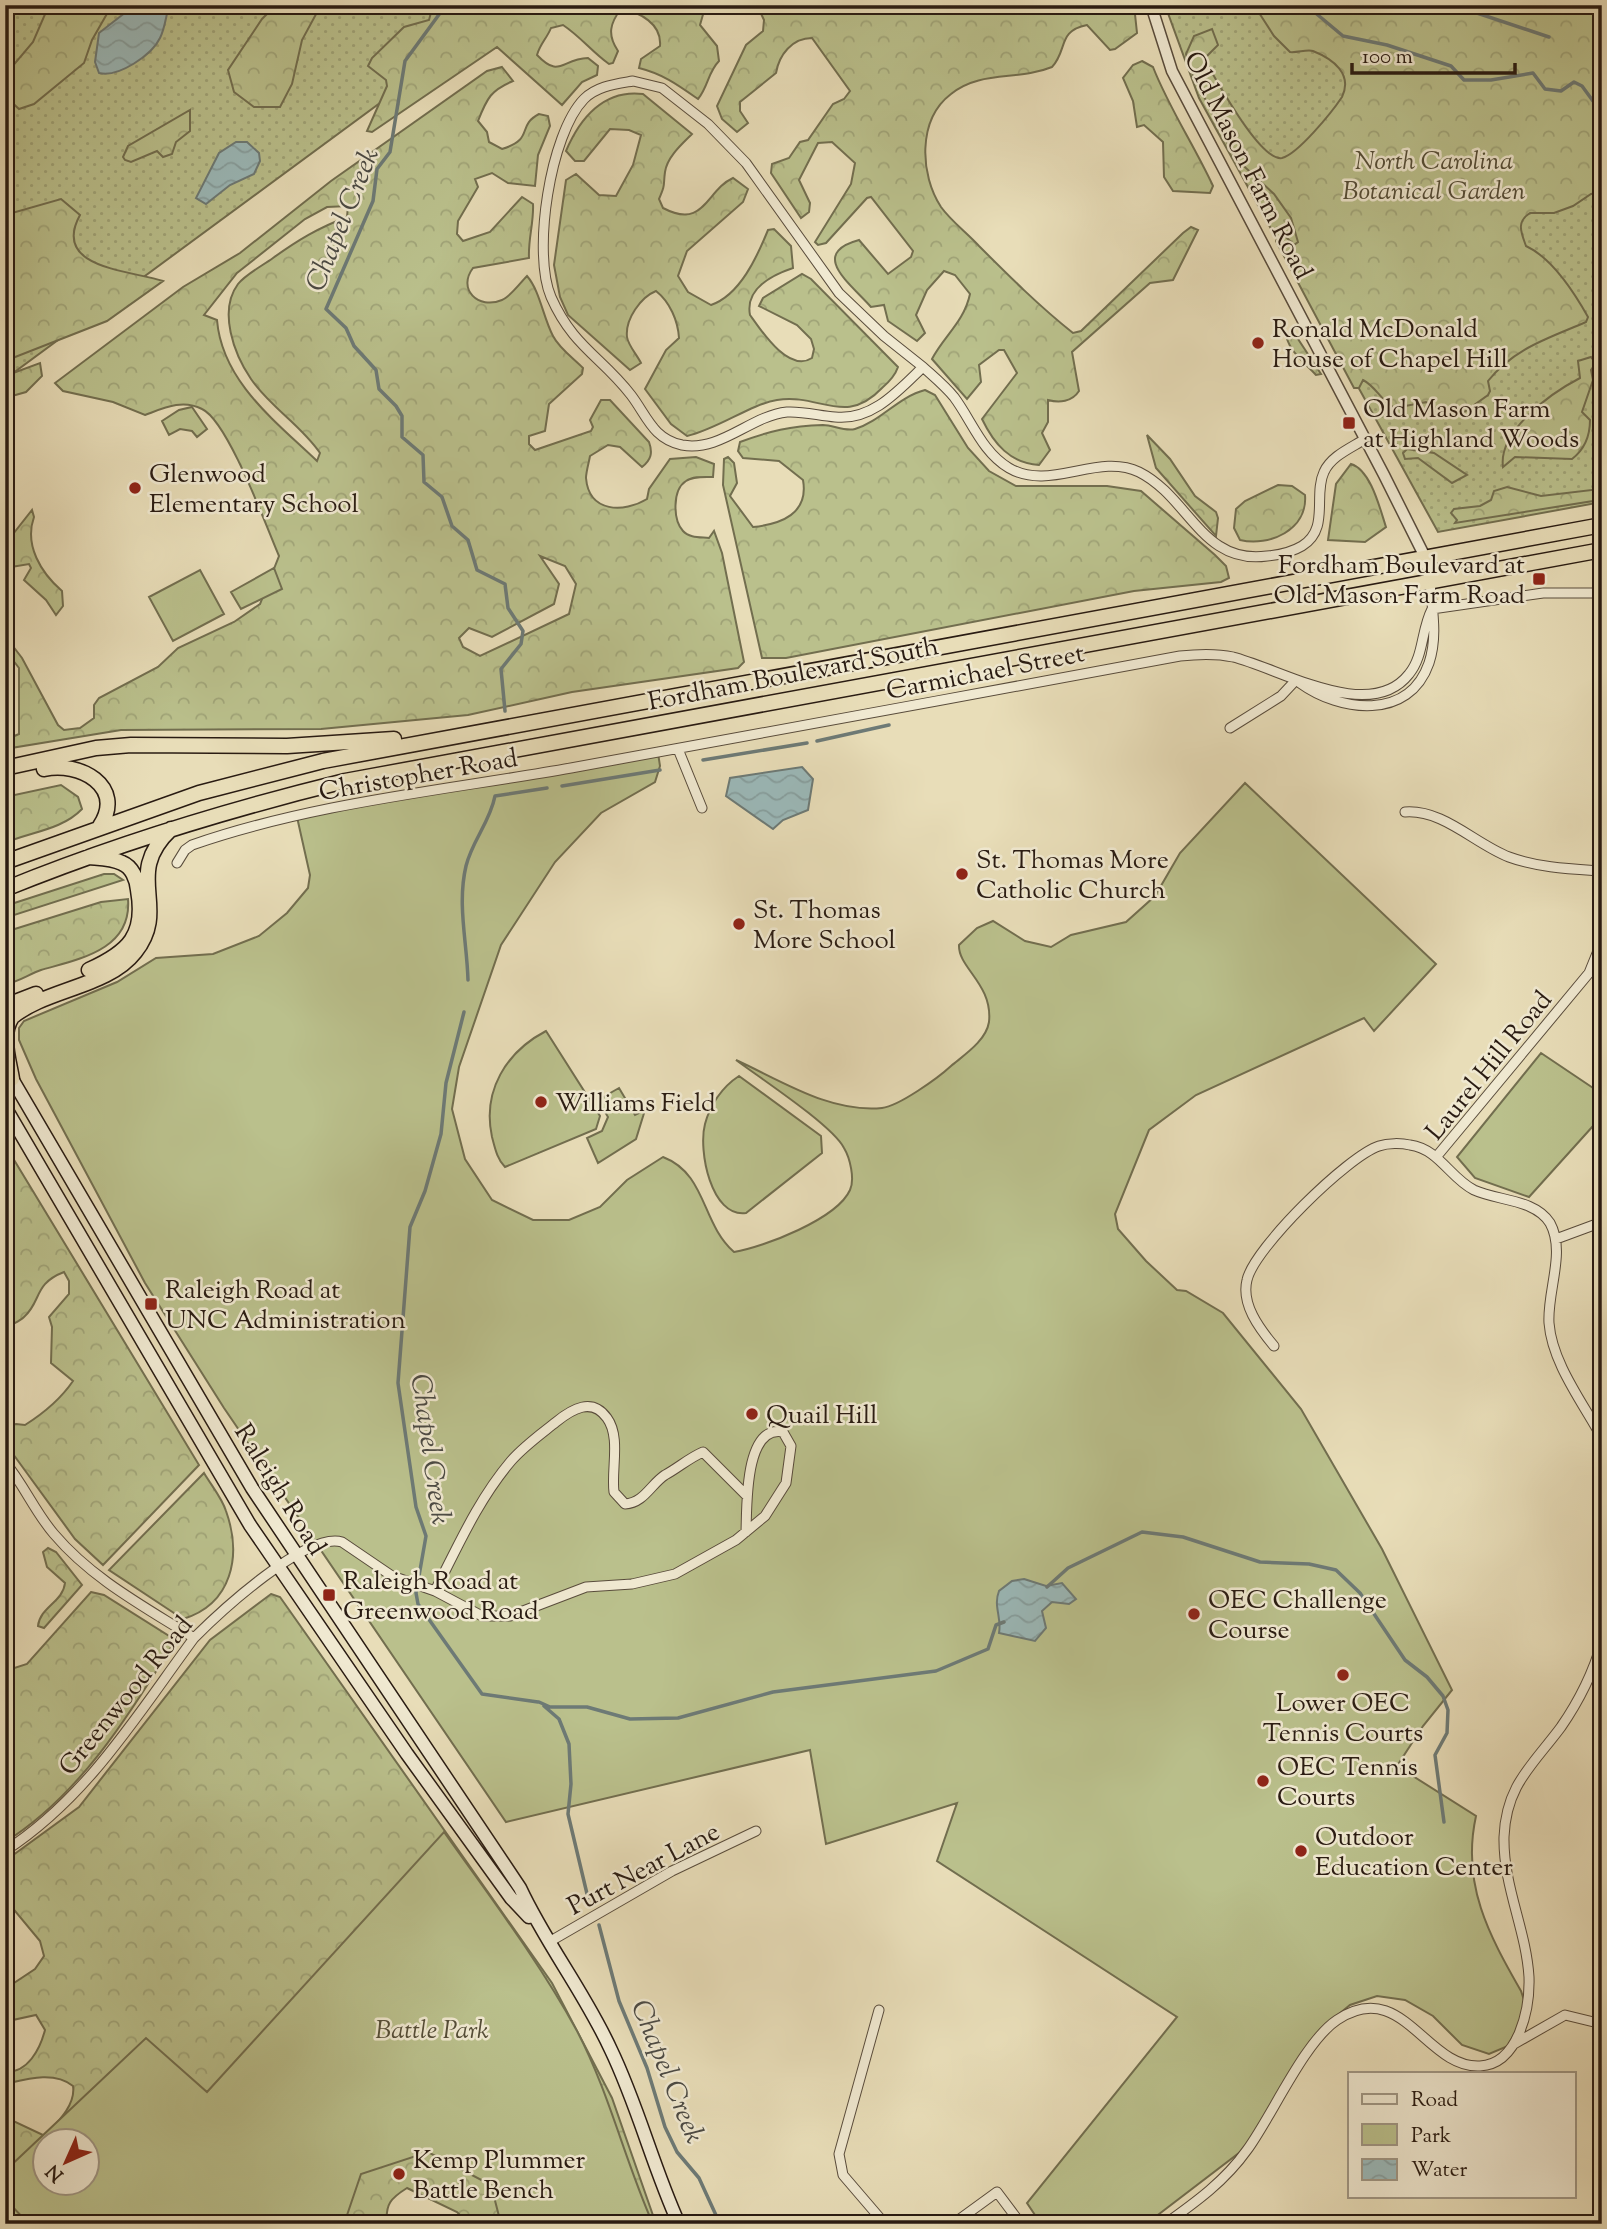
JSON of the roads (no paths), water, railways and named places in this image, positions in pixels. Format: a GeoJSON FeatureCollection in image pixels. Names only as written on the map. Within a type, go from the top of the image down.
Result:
{"type":"FeatureCollection","features":[{"type":"Feature","properties":{"kind":"highway","name":"Fordham Boulevard South"},"geometry":{"type":"LineString","coordinates":[[5,862],[199,793],[299,767],[455,735],[1602,525]]}},
{"type":"Feature","properties":{"kind":"highway","name":"Fordham Boulevard South"},"geometry":{"type":"LineString","coordinates":[[5,889],[84,856],[228,809],[416,766],[1602,550]]}},
{"type":"Feature","properties":{"kind":"highway"},"geometry":{"type":"LineString","coordinates":[[5,768],[96,748],[131,745],[287,746],[455,735]]}},
{"type":"Feature","properties":{"kind":"highway"},"geometry":{"type":"LineString","coordinates":[[5,778],[58,766],[89,773],[106,792],[107,808],[100,826]]}},
{"type":"Feature","properties":{"kind":"highway"},"geometry":{"type":"LineString","coordinates":[[9,1073],[5,1038],[6,1028],[12,1017],[28,1007],[118,967],[141,945],[150,915],[148,860],[158,842],[175,825]]}},
{"type":"Feature","properties":{"kind":"highway"},"geometry":{"type":"LineString","coordinates":[[5,1006],[106,962],[120,953],[136,935],[141,912],[134,875],[122,863],[84,856]]}},
{"type":"Feature","properties":{"kind":"main road","name":"Raleigh Road"},"geometry":{"type":"LineString","coordinates":[[9,1073],[190,1386],[296,1556],[520,1888],[537,1924],[590,2007],[612,2052],[679,2224]]}},
{"type":"Feature","properties":{"kind":"main road","name":"Raleigh Road"},"geometry":{"type":"LineString","coordinates":[[5,1107],[223,1480],[278,1568],[503,1887],[537,1924]]}},
{"type":"Feature","properties":{"kind":"street","name":"Old Mason Farm Road"},"geometry":{"type":"LineString","coordinates":[[1151,5],[1171,71],[1425,557],[1432,609]]}},
{"type":"Feature","properties":{"kind":"street"},"geometry":{"type":"LineString","coordinates":[[923,367],[867,414],[852,418],[787,412],[700,446],[682,445],[656,432],[631,395],[567,330],[550,294],[545,224],[553,164],[571,116],[585,97],[606,86],[633,81],[662,88],[708,124],[746,163],[839,293],[923,367],[954,398],[990,452],[1008,467],[1033,477],[1120,466],[1136,470],[1152,479],[1223,551],[1244,557],[1278,555],[1302,546],[1310,538],[1320,514],[1321,480],[1325,470],[1333,459],[1365,439]]}},
{"type":"Feature","properties":{"kind":"street"},"geometry":{"type":"LineString","coordinates":[[1432,609],[1542,593],[1602,593]]}},
{"type":"Feature","properties":{"kind":"street","name":"Carmichael Street"},"geometry":{"type":"LineString","coordinates":[[678,749],[1195,654],[1236,658],[1296,680],[1361,695],[1392,690],[1414,668],[1423,626],[1432,609]]}},
{"type":"Feature","properties":{"kind":"street"},"geometry":{"type":"LineString","coordinates":[[1230,728],[1281,696],[1296,680]]}},
{"type":"Feature","properties":{"kind":"street"},"geometry":{"type":"LineString","coordinates":[[678,749],[702,808]]}},
{"type":"Feature","properties":{"kind":"street","name":"Christopher Road"},"geometry":{"type":"LineString","coordinates":[[177,863],[185,850],[192,845],[297,817],[678,749]]}},
{"type":"Feature","properties":{"kind":"street"},"geometry":{"type":"LineString","coordinates":[[1405,812],[1427,813],[1486,846],[1522,861],[1602,871]]}},
{"type":"Feature","properties":{"kind":"street","name":"Laurel Hill Road"},"geometry":{"type":"LineString","coordinates":[[1556,1239],[1541,1212],[1474,1189],[1437,1156],[1589,973],[1602,941]]}},
{"type":"Feature","properties":{"kind":"street"},"geometry":{"type":"LineString","coordinates":[[1274,1346],[1250,1312],[1246,1282],[1251,1268],[1281,1229],[1358,1156],[1379,1146],[1413,1145],[1437,1156]]}},
{"type":"Feature","properties":{"kind":"street"},"geometry":{"type":"LineString","coordinates":[[1602,1222],[1556,1239],[1549,1310],[1554,1346],[1602,1438]]}},
{"type":"Feature","properties":{"kind":"street"},"geometry":{"type":"LineString","coordinates":[[746,1532],[749,1475],[759,1445],[772,1432],[783,1432],[791,1446],[786,1483],[765,1516],[746,1532],[675,1574],[632,1584],[586,1587],[510,1616],[482,1616],[435,1591],[472,1517],[513,1459],[566,1414],[581,1406],[593,1407],[610,1422],[614,1446],[614,1492],[625,1504],[639,1500],[666,1475],[674,1473],[703,1452],[747,1496]]}},
{"type":"Feature","properties":{"kind":"street"},"geometry":{"type":"LineString","coordinates":[[5,1462],[40,1515],[67,1549],[110,1585],[194,1638]]}},
{"type":"Feature","properties":{"kind":"street","name":"Greenwood Road"},"geometry":{"type":"LineString","coordinates":[[5,1851],[62,1805],[109,1757],[194,1638],[242,1592],[316,1543],[338,1540],[392,1576],[435,1591]]}},
{"type":"Feature","properties":{"kind":"street"},"geometry":{"type":"LineString","coordinates":[[1514,2044],[1526,2005],[1529,1979],[1507,1880],[1504,1837],[1509,1805],[1522,1774],[1579,1699],[1602,1642]]}},
{"type":"Feature","properties":{"kind":"street","name":"Purt Near Lane"},"geometry":{"type":"LineString","coordinates":[[549,1942],[672,1871],[756,1831]]}},
{"type":"Feature","properties":{"kind":"street"},"geometry":{"type":"LineString","coordinates":[[1165,2224],[1198,2201],[1236,2165],[1318,2039],[1340,2018],[1369,2009],[1392,2014],[1418,2029],[1448,2058],[1471,2066],[1492,2064],[1514,2044],[1564,2015],[1602,2024]]}},
{"type":"Feature","properties":{"kind":"street"},"geometry":{"type":"LineString","coordinates":[[879,2010],[839,2154],[843,2175],[885,2224]]}},
{"type":"Feature","properties":{"kind":"street"},"geometry":{"type":"LineString","coordinates":[[953,2224],[997,2192],[1021,2224]]}},
{"type":"Feature","properties":{"kind":"water"},"geometry":{"type":"Polygon","coordinates":[[[135,5],[169,5],[160,38],[150,51],[134,64],[115,72],[99,73],[95,62],[99,33],[135,5]]]}},
{"type":"Feature","properties":{"kind":"water"},"geometry":{"type":"Polygon","coordinates":[[[236,142],[247,142],[259,153],[260,161],[254,174],[230,185],[206,204],[196,198],[219,153],[236,142]]]}},
{"type":"Feature","properties":{"kind":"water"},"geometry":{"type":"Polygon","coordinates":[[[802,767],[813,779],[808,810],[783,820],[773,829],[726,796],[730,778],[802,767]]]}},
{"type":"Feature","properties":{"kind":"water"},"geometry":{"type":"Polygon","coordinates":[[[1024,1579],[1046,1586],[1062,1583],[1076,1599],[1069,1604],[1052,1602],[1042,1611],[1046,1628],[1035,1641],[999,1633],[999,1591],[1012,1581],[1024,1579]]]}},
{"type":"Feature","properties":{"kind":"waterway","name":"Chapel Creek"},"geometry":{"type":"LineString","coordinates":[[446,5],[405,61],[390,152],[377,169],[373,201],[326,309],[346,328],[354,346],[376,370],[379,389],[402,416],[402,437],[423,455],[424,482],[442,497],[452,526],[468,540],[477,570],[505,584],[508,608],[523,631],[521,644],[501,669],[505,711]]}},
{"type":"Feature","properties":{"kind":"waterway"},"geometry":{"type":"LineString","coordinates":[[1306,5],[1343,36],[1387,45],[1451,66],[1464,80],[1491,80],[1533,73],[1545,89],[1561,91],[1574,82],[1582,86],[1593,101],[1602,97]]}},
{"type":"Feature","properties":{"kind":"waterway"},"geometry":{"type":"LineString","coordinates":[[1453,5],[1549,37]]}},
{"type":"Feature","properties":{"kind":"waterway"},"geometry":{"type":"LineString","coordinates":[[817,741],[889,725]]}},
{"type":"Feature","properties":{"kind":"waterway"},"geometry":{"type":"LineString","coordinates":[[703,760],[807,743]]}},
{"type":"Feature","properties":{"kind":"waterway"},"geometry":{"type":"LineString","coordinates":[[562,786],[660,770]]}},
{"type":"Feature","properties":{"kind":"waterway","name":"Chapel Creek"},"geometry":{"type":"LineString","coordinates":[[468,980],[462,894],[472,848],[495,796],[547,788]]}},
{"type":"Feature","properties":{"kind":"waterway","name":"Chapel Creek"},"geometry":{"type":"LineString","coordinates":[[464,1012],[446,1083],[441,1134],[425,1191],[410,1227],[398,1383],[416,1507],[426,1536],[416,1593],[418,1604],[482,1694],[538,1702]]}},
{"type":"Feature","properties":{"kind":"waterway"},"geometry":{"type":"LineString","coordinates":[[1047,1587],[1068,1568],[1142,1532],[1183,1537],[1260,1562],[1309,1564],[1336,1570],[1360,1593],[1405,1660],[1427,1677],[1443,1696],[1448,1710],[1447,1733],[1435,1755],[1444,1822]]}},
{"type":"Feature","properties":{"kind":"waterway"},"geometry":{"type":"LineString","coordinates":[[539,1702],[550,1707],[587,1707],[630,1719],[678,1718],[773,1692],[936,1671],[988,1649],[996,1625],[1004,1622]]}},
{"type":"Feature","properties":{"kind":"waterway","name":"Chapel Creek"},"geometry":{"type":"LineString","coordinates":[[544,1706],[559,1719],[569,1744],[571,1784],[568,1814],[588,1898]]}},
{"type":"Feature","properties":{"kind":"waterway","name":"Chapel Creek"},"geometry":{"type":"LineString","coordinates":[[599,1925],[619,2001],[647,2068],[665,2127],[677,2152],[699,2178],[720,2224]]}},
{"type":"Feature","properties":{"kind":"place","name":"Ronald McDonald House of Chapel Hill"},"geometry":{"type":"Point","coordinates":[1258,343]}},
{"type":"Feature","properties":{"kind":"place","name":"Old Mason Farm at Highland Woods"},"geometry":{"type":"Point","coordinates":[1349,423]}},
{"type":"Feature","properties":{"kind":"place","name":"Glenwood Elementary School"},"geometry":{"type":"Point","coordinates":[135,488]}},
{"type":"Feature","properties":{"kind":"place","name":"Fordham Boulevard at Old Mason Farm Road"},"geometry":{"type":"Point","coordinates":[1539,579]}},
{"type":"Feature","properties":{"kind":"place","name":"St. Thomas More Catholic Church"},"geometry":{"type":"Point","coordinates":[962,874]}},
{"type":"Feature","properties":{"kind":"place","name":"St. Thomas More School"},"geometry":{"type":"Point","coordinates":[739,924]}},
{"type":"Feature","properties":{"kind":"place","name":"Williams Field"},"geometry":{"type":"Point","coordinates":[541,1102]}},
{"type":"Feature","properties":{"kind":"place","name":"Raleigh Road at UNC Administration"},"geometry":{"type":"Point","coordinates":[151,1304]}},
{"type":"Feature","properties":{"kind":"place","name":"Quail Hill"},"geometry":{"type":"Point","coordinates":[752,1414]}},
{"type":"Feature","properties":{"kind":"place","name":"Raleigh Road at Greenwood Road"},"geometry":{"type":"Point","coordinates":[329,1595]}},
{"type":"Feature","properties":{"kind":"place","name":"OEC Challenge Course"},"geometry":{"type":"Point","coordinates":[1194,1614]}},
{"type":"Feature","properties":{"kind":"place","name":"Lower OEC Tennis Courts"},"geometry":{"type":"Point","coordinates":[1343,1675]}},
{"type":"Feature","properties":{"kind":"place","name":"OEC Tennis Courts"},"geometry":{"type":"Point","coordinates":[1263,1781]}},
{"type":"Feature","properties":{"kind":"place","name":"Outdoor Education Center"},"geometry":{"type":"Point","coordinates":[1301,1851]}},
{"type":"Feature","properties":{"kind":"place","name":"Kemp Plummer Battle Bench"},"geometry":{"type":"Point","coordinates":[399,2174]}},
{"type":"Feature","properties":{"kind":"park label","name":"North Carolina Botanical Garden"},"geometry":{"type":"Point","coordinates":[1434,175]}},
{"type":"Feature","properties":{"kind":"park label","name":"Battle Park"},"geometry":{"type":"Point","coordinates":[432,2029]}}]}
